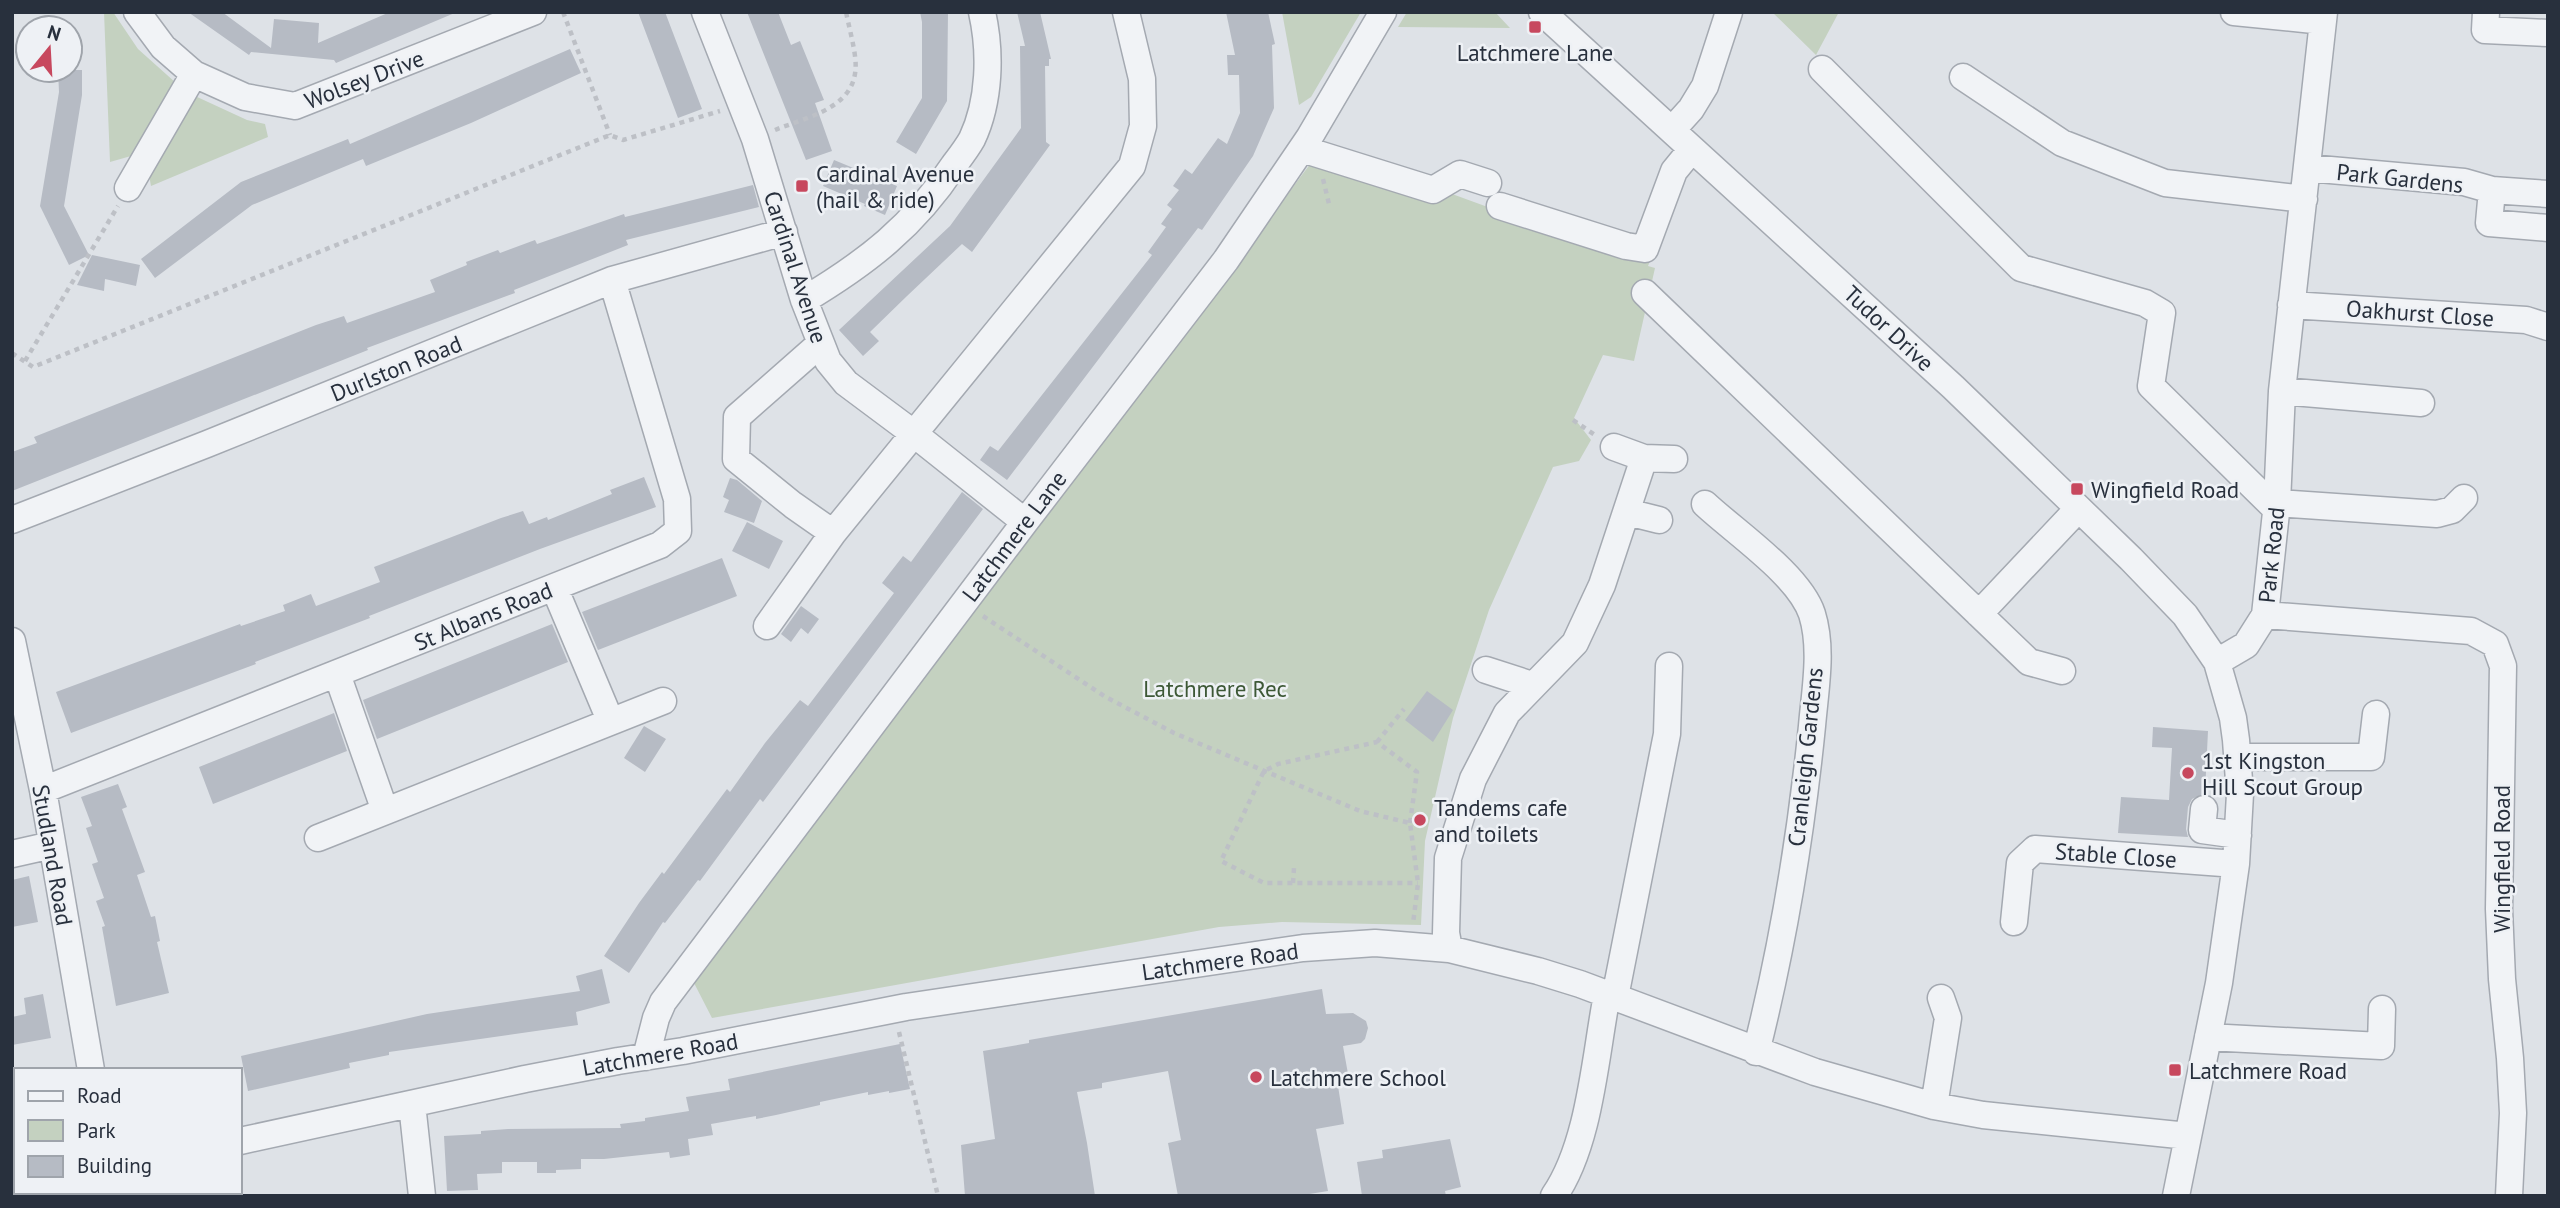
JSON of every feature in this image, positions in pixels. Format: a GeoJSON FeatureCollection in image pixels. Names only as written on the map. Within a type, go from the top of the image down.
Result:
{"type":"FeatureCollection","features":[{"type":"Feature","properties":{"kind":"street","name":"Wolsey Drive"},"geometry":{"type":"LineString","coordinates":[[137,12],[163,47],[194,74],[245,97],[295,106],[533,12]]}},
{"type":"Feature","properties":{"kind":"street","name":"Cardinal Avenue"},"geometry":{"type":"LineString","coordinates":[[705,12],[755,139],[804,300],[828,361],[846,383],[1025,522]]}},
{"type":"Feature","properties":{"kind":"street"},"geometry":{"type":"LineString","coordinates":[[804,300],[851,272],[898,233],[937,191],[972,139],[987,82],[982,12]]}},
{"type":"Feature","properties":{"kind":"street"},"geometry":{"type":"LineString","coordinates":[[767,626],[833,533],[1132,166],[1143,126],[1142,79],[1126,12]]}},
{"type":"Feature","properties":{"kind":"street","name":"Latchmere Lane"},"geometry":{"type":"LineString","coordinates":[[646,1057],[663,1002],[1226,260],[1302,149],[1383,12]]}},
{"type":"Feature","properties":{"kind":"street","name":"Tudor Drive"},"geometry":{"type":"LineString","coordinates":[[1542,12],[1953,387],[2185,615],[2217,663]]}},
{"type":"Feature","properties":{"kind":"street"},"geometry":{"type":"LineString","coordinates":[[1672,130],[1691,109],[1705,86],[1729,12]]}},
{"type":"Feature","properties":{"kind":"street"},"geometry":{"type":"LineString","coordinates":[[2234,12],[2324,17]]}},
{"type":"Feature","properties":{"kind":"street"},"geometry":{"type":"LineString","coordinates":[[2486,12],[2485,30],[2548,33]]}},
{"type":"Feature","properties":{"kind":"street","name":"Park Road"},"geometry":{"type":"LineString","coordinates":[[2217,663],[2246,645],[2265,615],[2291,305],[2324,17]]}},
{"type":"Feature","properties":{"kind":"street"},"geometry":{"type":"LineString","coordinates":[[1822,69],[2021,268],[2145,303],[2162,313],[2151,386],[2276,506],[2437,514],[2452,510],[2464,498]]}},
{"type":"Feature","properties":{"kind":"street"},"geometry":{"type":"LineString","coordinates":[[128,188],[194,74]]}},
{"type":"Feature","properties":{"kind":"street"},"geometry":{"type":"LineString","coordinates":[[1963,77],[2062,143],[2165,183],[2304,199]]}},
{"type":"Feature","properties":{"kind":"street"},"geometry":{"type":"LineString","coordinates":[[1302,149],[1433,190],[1460,174],[1494,195],[1626,246],[1645,249],[1674,171],[1692,149]]}},
{"type":"Feature","properties":{"kind":"street","name":"Park Gardens"},"geometry":{"type":"LineString","coordinates":[[2308,168],[2464,182],[2492,190],[2548,194]]}},
{"type":"Feature","properties":{"kind":"street","name":"Park Gardens"},"geometry":{"type":"LineString","coordinates":[[2492,190],[2489,223],[2548,228]]}},
{"type":"Feature","properties":{"kind":"street","name":"Durlston Road"},"geometry":{"type":"LineString","coordinates":[[12,520],[612,280],[784,232]]}},
{"type":"Feature","properties":{"kind":"street","name":"St Albans Road"},"geometry":{"type":"LineString","coordinates":[[43,790],[660,545],[678,531],[677,499],[612,280]]}},
{"type":"Feature","properties":{"kind":"street"},"geometry":{"type":"LineString","coordinates":[[1645,293],[2029,662],[2062,671]]}},
{"type":"Feature","properties":{"kind":"street","name":"Oakhurst Close"},"geometry":{"type":"LineString","coordinates":[[2291,305],[2526,320],[2548,327]]}},
{"type":"Feature","properties":{"kind":"street"},"geometry":{"type":"LineString","coordinates":[[820,344],[737,417],[736,459],[833,533]]}},
{"type":"Feature","properties":{"kind":"street"},"geometry":{"type":"LineString","coordinates":[[2283,391],[2421,403]]}},
{"type":"Feature","properties":{"kind":"street"},"geometry":{"type":"LineString","coordinates":[[1614,447],[1644,458],[1674,459]]}},
{"type":"Feature","properties":{"kind":"street"},"geometry":{"type":"LineString","coordinates":[[1449,949],[1446,933],[1448,858],[1473,779],[1507,713],[1575,643],[1602,585],[1644,458]]}},
{"type":"Feature","properties":{"kind":"street"},"geometry":{"type":"LineString","coordinates":[[1979,614],[2078,509]]}},
{"type":"Feature","properties":{"kind":"street"},"geometry":{"type":"LineString","coordinates":[[1628,512],[1659,520]]}},
{"type":"Feature","properties":{"kind":"street","name":"Cranleigh Gardens"},"geometry":{"type":"LineString","coordinates":[[1706,515],[1796,585],[1812,614],[1816,640],[1816,672],[1805,800],[1769,1001],[1756,1052]]}},
{"type":"Feature","properties":{"kind":"street"},"geometry":{"type":"LineString","coordinates":[[554,587],[610,720]]}},
{"type":"Feature","properties":{"kind":"street","name":"Wingfield Road"},"geometry":{"type":"LineString","coordinates":[[2265,615],[2471,631],[2496,644],[2503,666],[2499,909],[2512,1113],[2509,1196]]}},
{"type":"Feature","properties":{"kind":"street","name":"Studland Road"},"geometry":{"type":"LineString","coordinates":[[12,641],[43,790],[91,1068]]}},
{"type":"Feature","properties":{"kind":"street"},"geometry":{"type":"LineString","coordinates":[[2176,1196],[2230,918],[2236,863],[2240,793],[2237,757],[2233,718],[2217,663]]}},
{"type":"Feature","properties":{"kind":"street"},"geometry":{"type":"LineString","coordinates":[[1554,1196],[1563,1182],[1583,1131],[1667,734],[1670,666]]}},
{"type":"Feature","properties":{"kind":"street"},"geometry":{"type":"LineString","coordinates":[[1486,670],[1532,685]]}},
{"type":"Feature","properties":{"kind":"street"},"geometry":{"type":"LineString","coordinates":[[337,674],[386,811]]}},
{"type":"Feature","properties":{"kind":"street"},"geometry":{"type":"LineString","coordinates":[[318,838],[663,701]]}},
{"type":"Feature","properties":{"kind":"street"},"geometry":{"type":"LineString","coordinates":[[2237,757],[2371,757],[2376,715]]}},
{"type":"Feature","properties":{"kind":"street"},"geometry":{"type":"LineString","coordinates":[[2204,809],[2202,830],[2238,835]]}},
{"type":"Feature","properties":{"kind":"street"},"geometry":{"type":"LineString","coordinates":[[12,854],[52,845]]}},
{"type":"Feature","properties":{"kind":"street","name":"Stable Close"},"geometry":{"type":"LineString","coordinates":[[2014,922],[2020,863],[2035,849],[2236,863]]}},
{"type":"Feature","properties":{"kind":"street","name":"Latchmere Road"},"geometry":{"type":"LineString","coordinates":[[242,1141],[524,1079],[906,1007],[1303,948],[1374,943],[1449,949],[1538,971],[1756,1052],[1877,1091],[1934,1106],[1983,1115],[2188,1136]]}},
{"type":"Feature","properties":{"kind":"street"},"geometry":{"type":"LineString","coordinates":[[1934,1106],[1948,1018],[1941,998]]}},
{"type":"Feature","properties":{"kind":"street"},"geometry":{"type":"LineString","coordinates":[[2208,1037],[2381,1046],[2382,1009]]}},
{"type":"Feature","properties":{"kind":"street"},"geometry":{"type":"LineString","coordinates":[[412,1104],[422,1196]]}},
{"type":"Feature","properties":{"kind":"path"},"geometry":{"type":"LineString","coordinates":[[563,12],[610,135]]}},
{"type":"Feature","properties":{"kind":"path"},"geometry":{"type":"LineString","coordinates":[[755,139],[840,103],[851,89],[856,59],[846,12]]}},
{"type":"Feature","properties":{"kind":"path"},"geometry":{"type":"LineString","coordinates":[[12,353],[33,367],[610,135],[623,140],[632,138],[742,104]]}},
{"type":"Feature","properties":{"kind":"path"},"geometry":{"type":"LineString","coordinates":[[25,361],[128,188]]}},
{"type":"Feature","properties":{"kind":"path"},"geometry":{"type":"LineString","coordinates":[[964,603],[1104,696],[1174,733],[1360,811],[1410,823]]}},
{"type":"Feature","properties":{"kind":"path"},"geometry":{"type":"LineString","coordinates":[[1404,709],[1377,742],[1278,764],[1264,771],[1221,861],[1264,884],[1418,883]]}},
{"type":"Feature","properties":{"kind":"path"},"geometry":{"type":"LineString","coordinates":[[1377,742],[1417,772],[1410,823],[1418,883],[1412,932]]}},
{"type":"Feature","properties":{"kind":"path"},"geometry":{"type":"LineString","coordinates":[[1293,883],[1294,868]]}},
{"type":"Feature","properties":{"kind":"path"},"geometry":{"type":"LineString","coordinates":[[906,1007],[909,1023],[897,1026],[938,1196]]}},
{"type":"Feature","properties":{"kind":"green space"},"geometry":{"type":"Polygon","coordinates":[[[104,12],[113,12],[138,49],[176,83],[131,156],[110,162],[104,12]]]}},
{"type":"Feature","properties":{"kind":"green space"},"geometry":{"type":"Polygon","coordinates":[[[1282,12],[1361,12],[1311,97],[1299,105],[1282,12]]]}},
{"type":"Feature","properties":{"kind":"green space"},"geometry":{"type":"Polygon","coordinates":[[[1407,12],[1495,12],[1510,28],[1398,27],[1407,12]]]}},
{"type":"Feature","properties":{"kind":"green space"},"geometry":{"type":"Polygon","coordinates":[[[1772,12],[1839,12],[1816,55],[1772,12]]]}},
{"type":"Feature","properties":{"kind":"green space"},"geometry":{"type":"Polygon","coordinates":[[[195,96],[247,120],[265,124],[268,137],[151,186],[148,169],[195,96]]]}},
{"type":"Feature","properties":{"kind":"green space","name":"Latchmere Rec"},"geometry":{"type":"Polygon","coordinates":[[[1314,159],[1422,183],[1567,236],[1650,261],[1648,266],[1655,268],[1634,361],[1603,355],[1574,418],[1591,440],[1579,461],[1553,467],[1489,610],[1453,718],[1425,841],[1421,925],[1282,922],[1219,927],[712,1018],[694,983],[1314,159]]]}},
{"type":"Feature","properties":{"kind":"building"},"geometry":{"type":"Polygon","coordinates":[[[188,12],[222,12],[271,48],[274,19],[319,23],[318,43],[390,12],[457,12],[336,63],[334,60],[251,52],[249,55],[188,12]]]}},
{"type":"Feature","properties":{"kind":"building"},"geometry":{"type":"Polygon","coordinates":[[[638,12],[665,12],[702,109],[678,118],[638,12]]]}},
{"type":"Feature","properties":{"kind":"building"},"geometry":{"type":"Polygon","coordinates":[[[747,12],[778,12],[791,45],[800,41],[824,100],[815,103],[832,151],[806,160],[747,12]]]}},
{"type":"Feature","properties":{"kind":"building"},"geometry":{"type":"Polygon","coordinates":[[[920,12],[948,12],[947,101],[916,154],[896,142],[922,98],[920,12]]]}},
{"type":"Feature","properties":{"kind":"building"},"geometry":{"type":"Polygon","coordinates":[[[1017,12],[1040,12],[1051,59],[1049,66],[1045,66],[1046,142],[1050,145],[972,252],[962,244],[907,296],[870,332],[879,341],[863,356],[839,330],[950,226],[1021,128],[1020,46],[1025,46],[1017,12]]]}},
{"type":"Feature","properties":{"kind":"building"},"geometry":{"type":"Polygon","coordinates":[[[1226,12],[1268,12],[1275,44],[1272,45],[1274,108],[1253,156],[1202,230],[1198,228],[1007,480],[980,460],[990,446],[998,451],[1152,255],[1148,252],[1166,227],[1161,224],[1172,209],[1167,205],[1179,190],[1173,186],[1185,169],[1192,174],[1218,138],[1227,144],[1240,113],[1239,75],[1228,75],[1227,55],[1235,55],[1226,12]]]}},
{"type":"Feature","properties":{"kind":"building"},"geometry":{"type":"Polygon","coordinates":[[[570,49],[581,73],[471,123],[366,166],[363,159],[252,205],[155,278],[141,259],[241,182],[348,139],[350,144],[570,49]]]}},
{"type":"Feature","properties":{"kind":"building"},"geometry":{"type":"Polygon","coordinates":[[[59,84],[82,84],[64,206],[89,255],[69,265],[40,206],[59,84]]]}},
{"type":"Feature","properties":{"kind":"building"},"geometry":{"type":"Polygon","coordinates":[[[834,160],[897,186],[885,215],[823,186],[834,160]]]}},
{"type":"Feature","properties":{"kind":"building"},"geometry":{"type":"Polygon","coordinates":[[[753,185],[759,207],[626,240],[628,245],[514,290],[515,293],[367,348],[368,350],[12,491],[12,452],[37,443],[34,437],[316,325],[344,316],[347,323],[435,292],[430,280],[498,250],[500,253],[535,240],[537,244],[624,214],[625,217],[753,185]]]}},
{"type":"Feature","properties":{"kind":"building"},"geometry":{"type":"Polygon","coordinates":[[[92,255],[140,265],[136,286],[105,279],[104,291],[77,285],[92,255]]]}},
{"type":"Feature","properties":{"kind":"building"},"geometry":{"type":"Polygon","coordinates":[[[644,477],[656,507],[540,549],[255,662],[256,664],[71,733],[56,692],[240,624],[241,626],[285,611],[283,605],[311,594],[316,606],[380,582],[374,567],[501,518],[523,511],[529,524],[547,517],[548,520],[612,494],[610,490],[644,477]]]}},
{"type":"Feature","properties":{"kind":"building"},"geometry":{"type":"Polygon","coordinates":[[[730,478],[737,480],[762,501],[754,523],[724,512],[729,500],[723,497],[730,478]]]}},
{"type":"Feature","properties":{"kind":"building"},"geometry":{"type":"Polygon","coordinates":[[[962,492],[983,509],[763,802],[760,799],[700,881],[698,880],[665,923],[663,922],[629,973],[604,956],[639,903],[727,789],[730,792],[800,700],[808,706],[894,593],[882,583],[903,556],[911,562],[962,492]]]}},
{"type":"Feature","properties":{"kind":"building"},"geometry":{"type":"Polygon","coordinates":[[[747,522],[783,541],[769,569],[732,551],[747,522]]]}},
{"type":"Feature","properties":{"kind":"building"},"geometry":{"type":"Polygon","coordinates":[[[722,558],[737,596],[598,650],[582,612],[722,558]]]}},
{"type":"Feature","properties":{"kind":"building"},"geometry":{"type":"Polygon","coordinates":[[[801,606],[819,619],[808,634],[801,628],[791,642],[781,634],[801,606]]]}},
{"type":"Feature","properties":{"kind":"building"},"geometry":{"type":"Polygon","coordinates":[[[552,624],[568,662],[377,739],[363,700],[552,624]]]}},
{"type":"Feature","properties":{"kind":"building"},"geometry":{"type":"Polygon","coordinates":[[[1427,691],[1453,710],[1433,742],[1405,720],[1427,691]]]}},
{"type":"Feature","properties":{"kind":"building"},"geometry":{"type":"Polygon","coordinates":[[[334,713],[347,751],[213,804],[199,767],[334,713]]]}},
{"type":"Feature","properties":{"kind":"building"},"geometry":{"type":"Polygon","coordinates":[[[644,726],[666,739],[645,772],[624,758],[644,726]]]}},
{"type":"Feature","properties":{"kind":"building","name":"1st Kingston Hill Scout Group"},"geometry":{"type":"Polygon","coordinates":[[[2153,727],[2208,731],[2205,793],[2192,799],[2188,807],[2188,837],[2118,833],[2121,797],[2169,800],[2172,748],[2152,747],[2153,727]]]}},
{"type":"Feature","properties":{"kind":"building"},"geometry":{"type":"Polygon","coordinates":[[[118,784],[127,807],[122,809],[145,872],[137,875],[151,917],[155,916],[160,941],[157,942],[169,993],[116,1006],[102,927],[105,926],[96,901],[104,898],[92,864],[98,862],[86,828],[92,826],[81,797],[118,784]]]}},
{"type":"Feature","properties":{"kind":"building"},"geometry":{"type":"Polygon","coordinates":[[[29,876],[38,922],[12,927],[12,880],[29,876]]]}},
{"type":"Feature","properties":{"kind":"building"},"geometry":{"type":"Polygon","coordinates":[[[602,969],[610,1003],[576,1012],[578,1025],[389,1052],[389,1055],[349,1063],[350,1068],[248,1091],[241,1056],[427,1014],[580,991],[576,976],[602,969]]]}},
{"type":"Feature","properties":{"kind":"building"},"geometry":{"type":"Polygon","coordinates":[[[1322,989],[1326,1014],[1353,1013],[1366,1021],[1368,1028],[1361,1043],[1343,1046],[1350,1085],[1338,1086],[1344,1124],[1316,1129],[1328,1191],[1297,1196],[1178,1196],[1168,1143],[1181,1140],[1168,1071],[1102,1083],[1102,1088],[1077,1092],[1095,1196],[965,1196],[961,1145],[995,1139],[983,1051],[1029,1043],[1029,1040],[1322,989]]]}},
{"type":"Feature","properties":{"kind":"building"},"geometry":{"type":"Polygon","coordinates":[[[43,994],[51,1038],[12,1045],[12,1017],[26,1014],[24,998],[43,994]]]}},
{"type":"Feature","properties":{"kind":"building"},"geometry":{"type":"Polygon","coordinates":[[[900,1044],[910,1089],[868,1095],[868,1092],[776,1115],[711,1124],[713,1135],[688,1139],[690,1155],[670,1158],[669,1152],[581,1159],[581,1169],[556,1170],[556,1173],[537,1173],[537,1162],[502,1162],[502,1173],[477,1174],[478,1190],[447,1191],[444,1136],[508,1129],[621,1128],[620,1124],[689,1111],[686,1097],[730,1090],[728,1079],[900,1044]]]}},
{"type":"Feature","properties":{"kind":"building"},"geometry":{"type":"Polygon","coordinates":[[[1450,1139],[1461,1187],[1445,1191],[1446,1196],[1362,1196],[1357,1162],[1383,1158],[1382,1150],[1450,1139]]]}},
{"type":"Feature","properties":{"kind":"place","name":"Latchmere Lane"},"geometry":{"type":"Point","coordinates":[1535,27]}},
{"type":"Feature","properties":{"kind":"place","name":"Cardinal Avenue (hail & ride)"},"geometry":{"type":"Point","coordinates":[802,186]}},
{"type":"Feature","properties":{"kind":"place","name":"Wingfield Road"},"geometry":{"type":"Point","coordinates":[2077,489]}},
{"type":"Feature","properties":{"kind":"place","name":"1st Kingston Hill Scout Group"},"geometry":{"type":"Point","coordinates":[2188,773]}},
{"type":"Feature","properties":{"kind":"place","name":"Tandems cafe and toilets"},"geometry":{"type":"Point","coordinates":[1420,820]}},
{"type":"Feature","properties":{"kind":"place","name":"Latchmere Road"},"geometry":{"type":"Point","coordinates":[2175,1070]}},
{"type":"Feature","properties":{"kind":"place","name":"Latchmere School"},"geometry":{"type":"Point","coordinates":[1256,1077]}}]}
